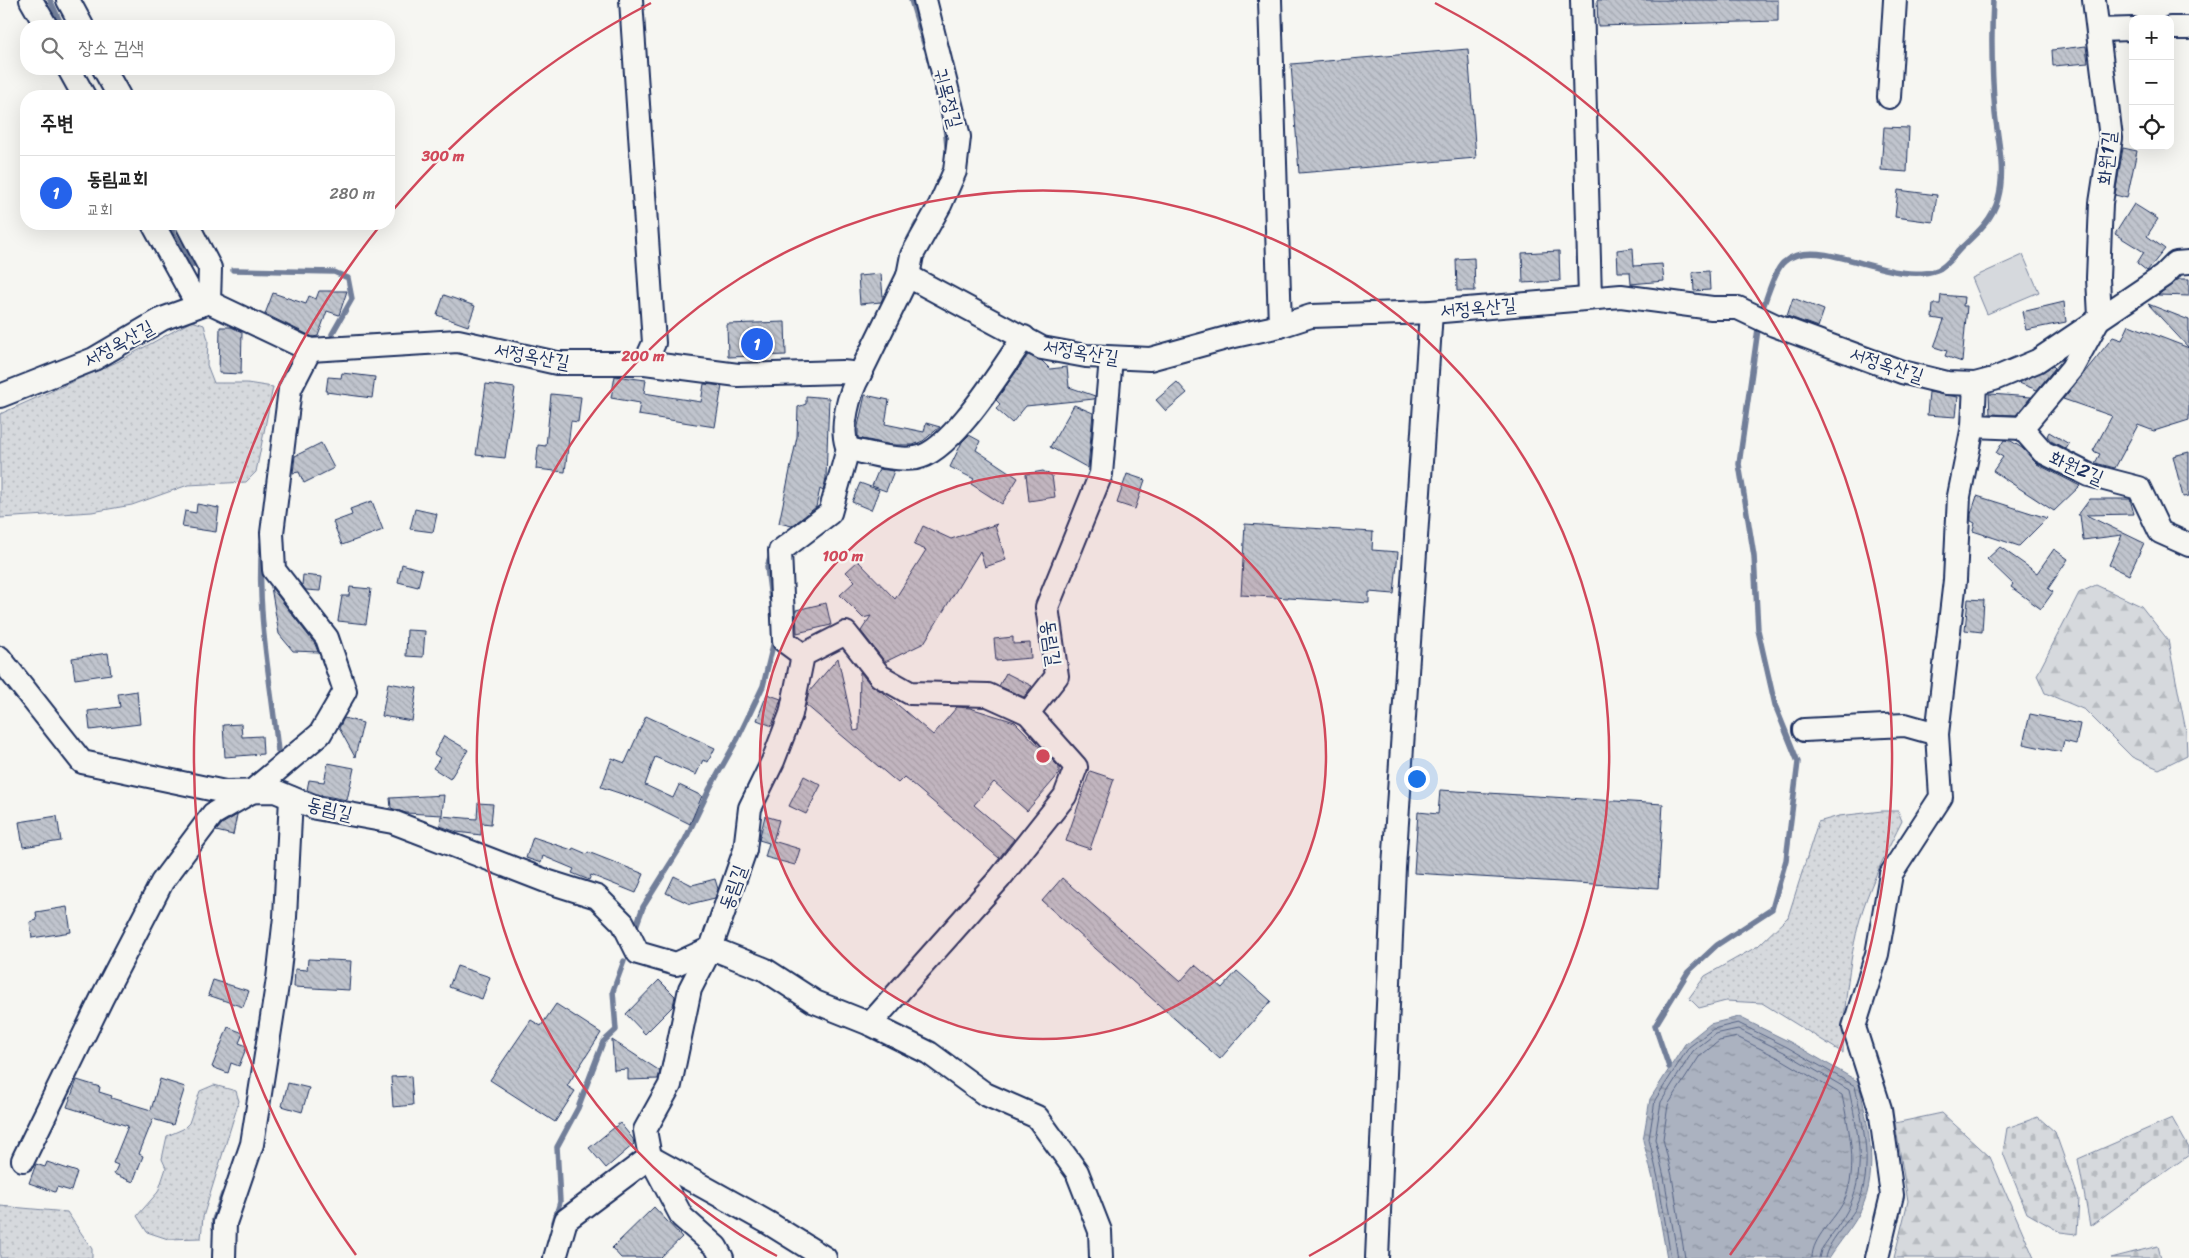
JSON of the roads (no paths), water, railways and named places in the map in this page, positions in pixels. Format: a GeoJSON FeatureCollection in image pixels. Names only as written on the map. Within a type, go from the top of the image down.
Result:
{"type":"FeatureCollection","features":[{"type":"Feature","properties":{"kind":"lane"},"geometry":{"type":"LineString","coordinates":[[32,0],[43,20]]}},
{"type":"Feature","properties":{"kind":"lane"},"geometry":{"type":"LineString","coordinates":[[68,0],[79,20]]}},
{"type":"Feature","properties":{"kind":"lane"},"geometry":{"type":"LineString","coordinates":[[631,0],[654,343],[644,363]]}},
{"type":"Feature","properties":{"kind":"lane","name":"귀목정길"},"geometry":{"type":"LineString","coordinates":[[908,276],[912,255],[940,205],[955,171],[959,137],[925,0]]}},
{"type":"Feature","properties":{"kind":"lane"},"geometry":{"type":"LineString","coordinates":[[1270,0],[1280,326]]}},
{"type":"Feature","properties":{"kind":"lane"},"geometry":{"type":"LineString","coordinates":[[1582,0],[1590,298]]}},
{"type":"Feature","properties":{"kind":"lane"},"geometry":{"type":"LineString","coordinates":[[1889,97],[1895,0]]}},
{"type":"Feature","properties":{"kind":"lane","name":"화원1길"},"geometry":{"type":"LineString","coordinates":[[2094,0],[2110,138],[2101,203],[2098,278],[2100,317]]}},
{"type":"Feature","properties":{"kind":"lane"},"geometry":{"type":"LineString","coordinates":[[2174,28],[2189,28]]}},
{"type":"Feature","properties":{"kind":"lane"},"geometry":{"type":"LineString","coordinates":[[2098,30],[2129,29]]}},
{"type":"Feature","properties":{"kind":"lane"},"geometry":{"type":"LineString","coordinates":[[72,75],[81,90]]}},
{"type":"Feature","properties":{"kind":"lane"},"geometry":{"type":"LineString","coordinates":[[107,75],[116,90]]}},
{"type":"Feature","properties":{"kind":"lane"},"geometry":{"type":"LineString","coordinates":[[156,230],[192,295],[209,302],[210,268],[190,230]]}},
{"type":"Feature","properties":{"kind":"lane","name":"서정옥산길"},"geometry":{"type":"LineString","coordinates":[[908,276],[1042,348],[1111,358],[1150,359],[1230,337],[1280,326],[1311,316],[1430,312],[1620,296],[1712,308],[1738,308],[1774,325],[1902,372],[1947,383],[1975,384],[1994,379],[2037,361],[2162,276],[2176,263],[2189,262]]}},
{"type":"Feature","properties":{"kind":"lane"},"geometry":{"type":"LineString","coordinates":[[870,1024],[1000,878],[1066,796],[1076,767],[1028,713],[988,694],[910,693],[880,676],[846,633],[803,655],[784,641],[780,551],[830,513],[848,449],[844,440],[849,393],[908,276]]}},
{"type":"Feature","properties":{"kind":"lane","name":"서정옥산길"},"geometry":{"type":"LineString","coordinates":[[0,396],[94,359],[162,319],[209,302],[310,350],[458,341],[556,363],[644,363],[738,376],[825,373],[860,374]]}},
{"type":"Feature","properties":{"kind":"lane"},"geometry":{"type":"LineString","coordinates":[[1377,1258],[1394,867],[1430,312]]}},
{"type":"Feature","properties":{"kind":"lane"},"geometry":{"type":"LineString","coordinates":[[1973,426],[2022,428],[2072,368],[2100,317]]}},
{"type":"Feature","properties":{"kind":"lane"},"geometry":{"type":"LineString","coordinates":[[848,449],[898,458],[918,458],[945,444],[1024,337]]}},
{"type":"Feature","properties":{"kind":"lane"},"geometry":{"type":"LineString","coordinates":[[24,1160],[102,998],[162,882],[213,814],[251,792],[320,734],[346,690],[327,638],[274,570],[272,533],[290,389],[310,350]]}},
{"type":"Feature","properties":{"kind":"lane","name":"동림길"},"geometry":{"type":"LineString","coordinates":[[1028,713],[1057,676],[1047,607],[1101,474],[1111,358]]}},
{"type":"Feature","properties":{"kind":"lane"},"geometry":{"type":"LineString","coordinates":[[1877,1258],[1892,1195],[1880,1109],[1854,1027],[1877,954],[1891,874],[1941,797],[1937,734],[1956,580],[1959,496],[1973,426],[1975,384]]}},
{"type":"Feature","properties":{"kind":"lane","name":"화원2길"},"geometry":{"type":"LineString","coordinates":[[2022,428],[2042,452],[2089,476],[2138,488],[2160,532],[2189,545]]}},
{"type":"Feature","properties":{"kind":"lane","name":"동림길"},"geometry":{"type":"LineString","coordinates":[[0,658],[82,762],[225,792],[275,791],[316,808],[393,822],[546,881],[597,897],[623,923],[638,953],[676,964],[711,948],[745,850],[750,808],[773,761],[791,714],[803,655]]}},
{"type":"Feature","properties":{"kind":"lane"},"geometry":{"type":"LineString","coordinates":[[1804,730],[1905,724],[1937,734]]}},
{"type":"Feature","properties":{"kind":"lane"},"geometry":{"type":"LineString","coordinates":[[224,1258],[224,1223],[252,1144],[278,979],[285,917],[292,798]]}},
{"type":"Feature","properties":{"kind":"lane"},"geometry":{"type":"LineString","coordinates":[[722,1258],[716,1246],[682,1217],[650,1157],[645,1130],[670,1085],[690,989],[711,948],[764,969],[815,1002],[870,1024],[929,1053],[985,1094],[1037,1117],[1077,1172],[1100,1231],[1101,1258]]}},
{"type":"Feature","properties":{"kind":"lane"},"geometry":{"type":"LineString","coordinates":[[555,1258],[566,1220],[650,1157]]}},
{"type":"Feature","properties":{"kind":"lane"},"geometry":{"type":"LineString","coordinates":[[650,1157],[767,1222],[825,1258]]}},
{"type":"Feature","properties":{"kind":"water"},"geometry":{"type":"Polygon","coordinates":[[[1739,1017],[1790,1042],[1859,1082],[1870,1147],[1870,1179],[1861,1210],[1829,1258],[1667,1258],[1653,1179],[1643,1140],[1650,1099],[1685,1044],[1710,1024],[1739,1017]]]}},
{"type":"Feature","properties":{"kind":"waterway"},"geometry":{"type":"LineString","coordinates":[[50,0],[59,20]]}},
{"type":"Feature","properties":{"kind":"waterway"},"geometry":{"type":"LineString","coordinates":[[911,0],[925,47]]}},
{"type":"Feature","properties":{"kind":"waterway"},"geometry":{"type":"LineString","coordinates":[[1761,313],[1780,266],[1798,255],[1816,253],[1835,256],[1899,272],[1919,273],[1937,270],[1947,263],[1988,220],[1996,206],[2001,178],[2001,156],[1993,85],[1993,0]]}},
{"type":"Feature","properties":{"kind":"waterway"},"geometry":{"type":"LineString","coordinates":[[945,126],[947,147]]}},
{"type":"Feature","properties":{"kind":"waterway"},"geometry":{"type":"LineString","coordinates":[[905,246],[917,223]]}},
{"type":"Feature","properties":{"kind":"waterway"},"geometry":{"type":"LineString","coordinates":[[172,230],[192,265]]}},
{"type":"Feature","properties":{"kind":"waterway"},"geometry":{"type":"LineString","coordinates":[[233,270],[334,272],[348,278],[352,299],[332,334]]}},
{"type":"Feature","properties":{"kind":"waterway"},"geometry":{"type":"LineString","coordinates":[[1669,1067],[1655,1026],[1688,972],[1717,945],[1772,909],[1786,860],[1798,762],[1775,705],[1758,630],[1754,556],[1739,464],[1759,322]]}},
{"type":"Feature","properties":{"kind":"waterway"},"geometry":{"type":"LineString","coordinates":[[262,543],[261,595],[265,647],[278,751]]}},
{"type":"Feature","properties":{"kind":"waterway"},"geometry":{"type":"LineString","coordinates":[[771,555],[767,567],[771,599]]}},
{"type":"Feature","properties":{"kind":"waterway"},"geometry":{"type":"LineString","coordinates":[[634,932],[643,907],[685,840],[763,686],[774,641]]}},
{"type":"Feature","properties":{"kind":"waterway"},"geometry":{"type":"LineString","coordinates":[[554,1222],[560,1202],[557,1147],[578,1108],[603,1042],[616,1030],[613,991],[624,961]]}},
{"type":"Feature","properties":{"kind":"waterway"},"geometry":{"type":"LineString","coordinates":[[214,1228],[214,1220],[223,1194]]}},
{"type":"Feature","properties":{"kind":"place","name":"동림교회"},"geometry":{"type":"Point","coordinates":[757,344]}}]}
